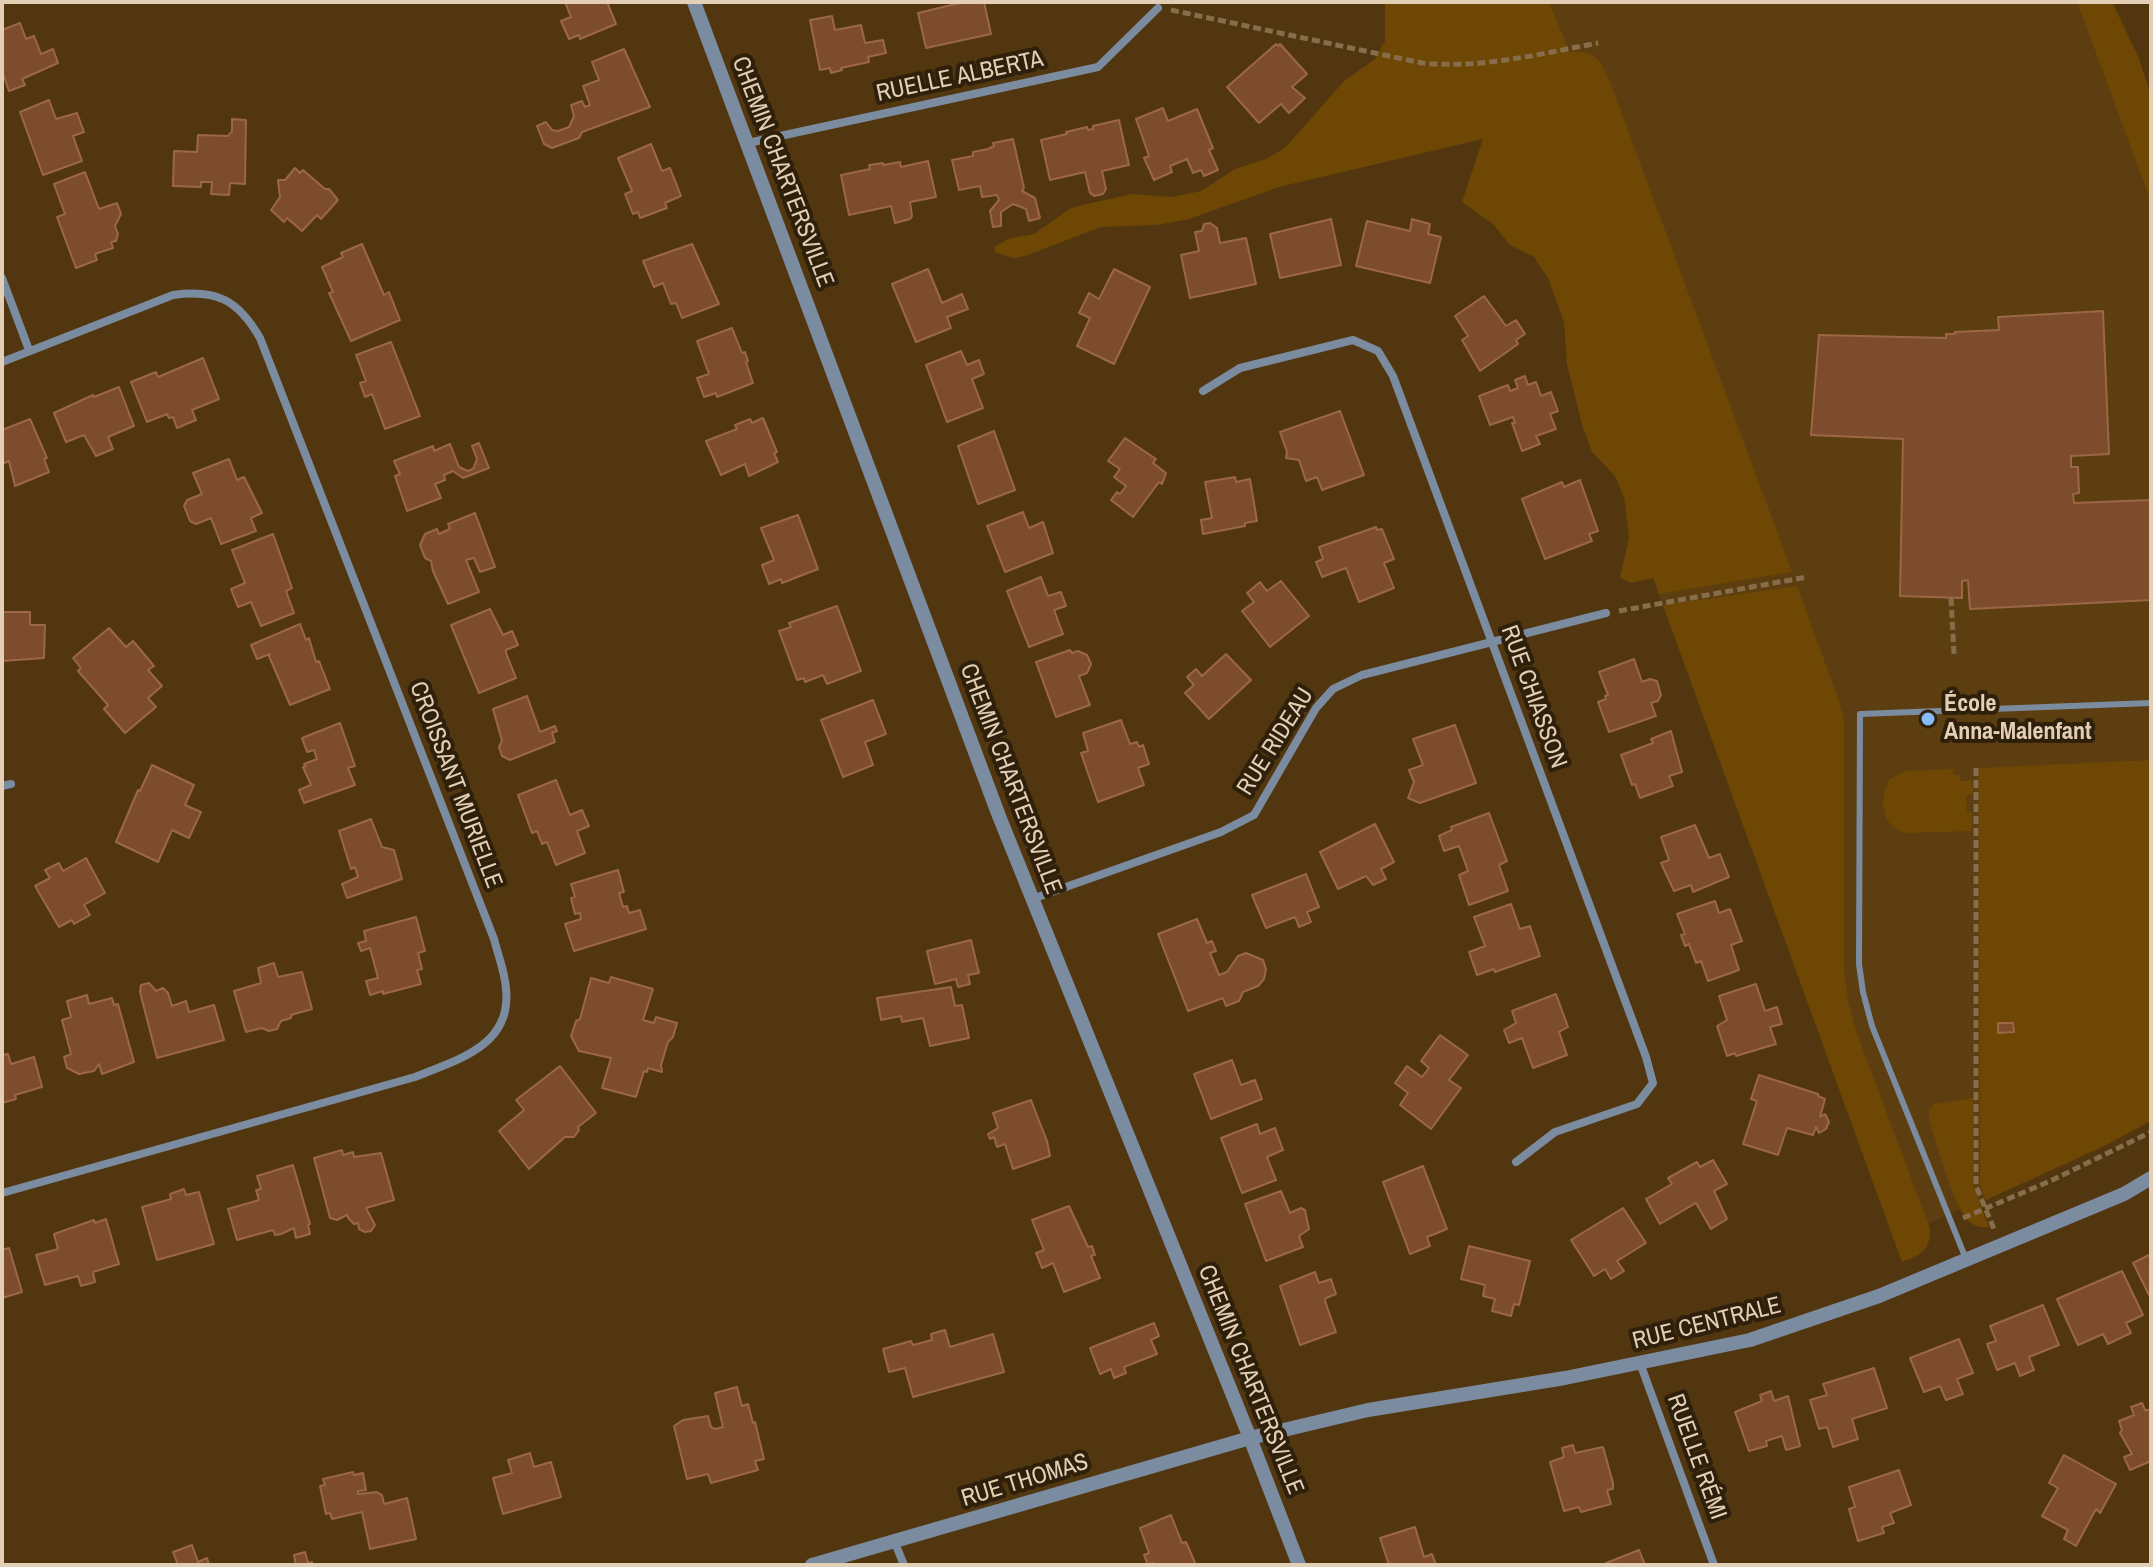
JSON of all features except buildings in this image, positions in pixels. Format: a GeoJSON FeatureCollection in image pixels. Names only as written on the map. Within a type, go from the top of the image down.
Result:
{"type":"FeatureCollection","features":[{"type":"Feature","properties":{"kind":"street","name":"CHEMIN CHARTERSVILLE"},"geometry":{"type":"LineString","coordinates":[[694,2],[1032,899],[1299,1565]]}},
{"type":"Feature","properties":{"kind":"street","name":"RUELLE ALBERTA"},"geometry":{"type":"LineString","coordinates":[[748,143],[1098,67],[1158,8]]}},
{"type":"Feature","properties":{"kind":"street"},"geometry":{"type":"LineString","coordinates":[[2,278],[29,350]]}},
{"type":"Feature","properties":{"kind":"street","name":"CROISSANT MURIELLE"},"geometry":{"type":"LineString","coordinates":[[2,362],[173,295],[207,294],[222,298],[247,316],[260,338],[494,939],[507,990],[501,1027],[472,1054],[415,1077],[2,1193]]}},
{"type":"Feature","properties":{"kind":"street","name":"RUE CHIASSON"},"geometry":{"type":"LineString","coordinates":[[1203,391],[1240,368],[1353,340],[1378,351],[1393,376],[1653,1083],[1637,1104],[1555,1132],[1516,1162]]}},
{"type":"Feature","properties":{"kind":"street","name":"RUE RIDEAU"},"geometry":{"type":"LineString","coordinates":[[1032,899],[1221,832],[1254,815],[1316,708],[1333,689],[1372,671],[1606,613]]}},
{"type":"Feature","properties":{"kind":"street","name":"RUE CENTRALE"},"geometry":{"type":"LineString","coordinates":[[1250,1438],[1368,1410],[1640,1363],[1750,1340],[1879,1296],[2124,1194],[2151,1178]]}},
{"type":"Feature","properties":{"kind":"street","name":"RUELLE RÉMI"},"geometry":{"type":"LineString","coordinates":[[1640,1363],[1714,1565]]}},
{"type":"Feature","properties":{"kind":"street","name":"RUE THOMAS"},"geometry":{"type":"LineString","coordinates":[[812,1565],[1250,1438]]}},
{"type":"Feature","properties":{"kind":"street"},"geometry":{"type":"LineString","coordinates":[[895,1543],[904,1565]]}},
{"type":"Feature","properties":{"kind":"lane"},"geometry":{"type":"LineString","coordinates":[[1967,1259],[1872,1026],[1863,992],[1859,946],[1860,714],[2151,703]]}},
{"type":"Feature","properties":{"kind":"path"},"geometry":{"type":"LineString","coordinates":[[1158,8],[1441,65],[1498,62],[1598,43]]}},
{"type":"Feature","properties":{"kind":"path"},"geometry":{"type":"LineString","coordinates":[[1606,613],[1807,577]]}},
{"type":"Feature","properties":{"kind":"path"},"geometry":{"type":"LineString","coordinates":[[1951,598],[1954,654]]}},
{"type":"Feature","properties":{"kind":"path"},"geometry":{"type":"LineString","coordinates":[[1976,768],[1976,1186],[2001,1245]]}},
{"type":"Feature","properties":{"kind":"path"},"geometry":{"type":"LineString","coordinates":[[1986,1208],[2151,1132]]}},
{"type":"Feature","properties":{"kind":"shaded area"},"geometry":{"type":"Polygon","coordinates":[[[1385,2],[1549,2],[1570,52],[1592,55],[1600,62],[1792,572],[1659,594],[1653,578],[1631,583],[1620,578],[1629,538],[1624,497],[1615,476],[1592,452],[1582,425],[1567,364],[1564,322],[1548,278],[1534,257],[1510,245],[1493,224],[1462,202],[1483,139],[1279,187],[1186,220],[1156,225],[1101,227],[1025,256],[1013,258],[995,252],[995,246],[1011,238],[1034,234],[1071,208],[1132,194],[1172,197],[1201,191],[1235,169],[1266,159],[1285,148],[1344,81],[1375,59],[1385,41],[1385,2]]]}},
{"type":"Feature","properties":{"kind":"shaded area","name":"École Anna-Malenfant"},"geometry":{"type":"Polygon","coordinates":[[[1549,2],[2077,2],[2151,202],[2151,1121],[2100,1148],[1929,1223],[1930,1237],[1926,1248],[1902,1262],[1653,578],[1749,497],[1549,2]]]}},
{"type":"Feature","properties":{"kind":"shaded area"},"geometry":{"type":"Polygon","coordinates":[[[2077,2],[2112,2],[2138,56],[2151,95],[2151,202],[2077,2]]]}},
{"type":"Feature","properties":{"kind":"shaded area"},"geometry":{"type":"Polygon","coordinates":[[[1797,586],[1844,719],[1844,968],[1848,1001],[1856,1031],[1930,1229],[1929,1242],[1923,1251],[1902,1262],[1663,605],[1797,586]]]}},
{"type":"Feature","properties":{"kind":"shaded area"},"geometry":{"type":"Polygon","coordinates":[[[2151,760],[2151,1121],[1986,1200],[1980,1185],[1979,768],[2151,760]]]}},
{"type":"Feature","properties":{"kind":"shaded area"},"geometry":{"type":"Polygon","coordinates":[[[1953,769],[1954,775],[1960,775],[1960,781],[1972,781],[1973,794],[1966,795],[1967,813],[1972,813],[1972,831],[1908,833],[1892,826],[1883,804],[1890,779],[1906,771],[1953,769]]]}},
{"type":"Feature","properties":{"kind":"shaded area"},"geometry":{"type":"Polygon","coordinates":[[[1973,1098],[1973,1186],[1989,1227],[1974,1225],[1961,1210],[1929,1120],[1929,1110],[1934,1104],[1973,1098]]]}},
{"type":"Feature","properties":{"kind":"place","name":"École Anna-Malenfant"},"geometry":{"type":"Point","coordinates":[1928,719]}}]}
